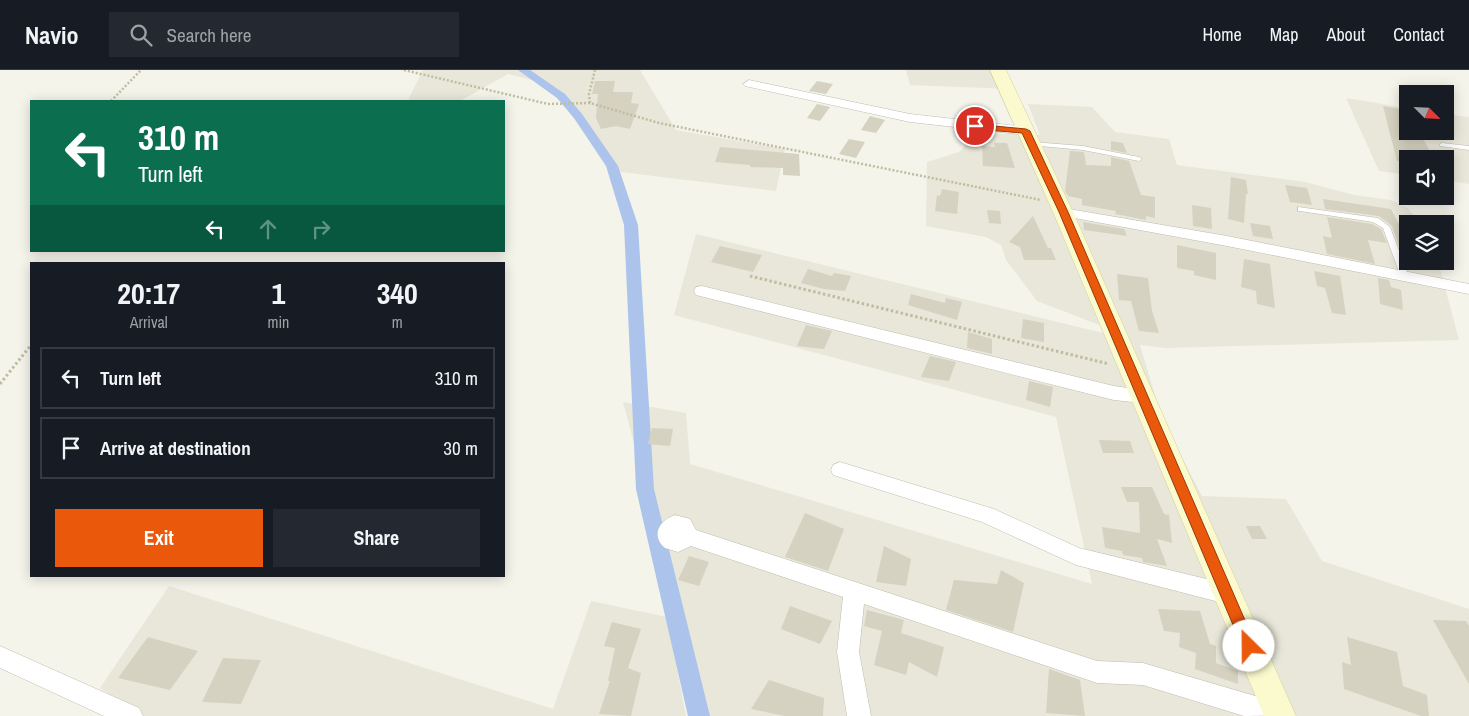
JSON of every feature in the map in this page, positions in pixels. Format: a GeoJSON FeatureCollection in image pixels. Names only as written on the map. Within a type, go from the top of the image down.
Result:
{"type":"FeatureCollection","features":[{"type":"Feature","properties":{"kind":"main road"},"geometry":{"type":"LineString","coordinates":[[998,70],[1061,208],[1279,715]]}},
{"type":"Feature","properties":{"kind":"street"},"geometry":{"type":"LineString","coordinates":[[749,84],[910,118],[1029,137]]}},
{"type":"Feature","properties":{"kind":"street"},"geometry":{"type":"LineString","coordinates":[[1061,208],[1469,289]]}},
{"type":"Feature","properties":{"kind":"street"},"geometry":{"type":"LineString","coordinates":[[702,291],[1114,393],[1142,396]]}},
{"type":"Feature","properties":{"kind":"street"},"geometry":{"type":"LineString","coordinates":[[840,470],[988,515],[1076,556],[1227,594]]}},
{"type":"Feature","properties":{"kind":"street"},"geometry":{"type":"LineString","coordinates":[[687,536],[1097,672],[1144,674],[1279,715]]}},
{"type":"Feature","properties":{"kind":"street"},"geometry":{"type":"LineString","coordinates":[[854,592],[848,652],[860,716]]}},
{"type":"Feature","properties":{"kind":"street"},"geometry":{"type":"LineString","coordinates":[[0,657],[131,716]]}},
{"type":"Feature","properties":{"kind":"lane"},"geometry":{"type":"LineString","coordinates":[[1029,137],[1139,159]]}},
{"type":"Feature","properties":{"kind":"lane"},"geometry":{"type":"LineString","coordinates":[[1442,144],[1469,148]]}},
{"type":"Feature","properties":{"kind":"lane"},"geometry":{"type":"LineString","coordinates":[[1300,209],[1376,220],[1386,227],[1405,277]]}},
{"type":"Feature","properties":{"kind":"path"},"geometry":{"type":"LineString","coordinates":[[111,100],[141,70]]}},
{"type":"Feature","properties":{"kind":"path"},"geometry":{"type":"LineString","coordinates":[[404,70],[548,104],[590,103],[610,111],[659,123],[1061,208]]}},
{"type":"Feature","properties":{"kind":"path"},"geometry":{"type":"LineString","coordinates":[[590,103],[589,94],[595,70]]}},
{"type":"Feature","properties":{"kind":"path"},"geometry":{"type":"LineString","coordinates":[[750,276],[1131,370]]}},
{"type":"Feature","properties":{"kind":"path"},"geometry":{"type":"LineString","coordinates":[[0,384],[30,345]]}},
{"type":"Feature","properties":{"kind":"shaded area"},"geometry":{"type":"Polygon","coordinates":[[[423,70],[640,70],[676,130],[785,149],[776,191],[613,171],[548,84],[508,74],[462,100],[410,100],[423,70]]]}},
{"type":"Feature","properties":{"kind":"shaded area"},"geometry":{"type":"Polygon","coordinates":[[[906,70],[1001,70],[1010,89],[910,85],[906,70]]]}},
{"type":"Feature","properties":{"kind":"shaded area"},"geometry":{"type":"Polygon","coordinates":[[[1346,98],[1399,107],[1399,140],[1454,140],[1454,115],[1469,117],[1469,184],[1454,182],[1454,150],[1399,150],[1399,174],[1379,171],[1346,98]]]}},
{"type":"Feature","properties":{"kind":"shaded area"},"geometry":{"type":"Polygon","coordinates":[[[1028,104],[1092,107],[1115,132],[1169,139],[1177,165],[1305,182],[1354,195],[1391,200],[1408,208],[1413,215],[1399,215],[1399,270],[1440,270],[1459,340],[1166,348],[1140,345],[1162,419],[1202,496],[1286,499],[1322,561],[1469,609],[1469,716],[707,716],[623,402],[686,413],[690,464],[1092,584],[1056,417],[674,315],[696,234],[1103,333],[1102,326],[1037,301],[1006,260],[1001,245],[986,237],[926,226],[927,162],[959,152],[977,133],[1040,135],[1028,104]]]}},
{"type":"Feature","properties":{"kind":"shaded area"},"geometry":{"type":"Polygon","coordinates":[[[169,586],[553,709],[591,601],[667,617],[686,716],[142,716],[100,688],[169,586]]]}},
{"type":"Feature","properties":{"kind":"building"},"geometry":{"type":"Polygon","coordinates":[[[595,81],[615,81],[613,92],[633,92],[631,103],[639,104],[630,129],[616,126],[601,129],[596,118],[598,94],[592,94],[595,81]]]}},
{"type":"Feature","properties":{"kind":"building"},"geometry":{"type":"Polygon","coordinates":[[[817,81],[833,84],[826,94],[809,91],[817,81]]]}},
{"type":"Feature","properties":{"kind":"building"},"geometry":{"type":"Polygon","coordinates":[[[817,104],[830,107],[820,121],[807,118],[817,104]]]}},
{"type":"Feature","properties":{"kind":"building"},"geometry":{"type":"Polygon","coordinates":[[[1383,106],[1399,109],[1399,140],[1424,140],[1429,150],[1399,150],[1399,161],[1397,161],[1383,106]]]}},
{"type":"Feature","properties":{"kind":"building"},"geometry":{"type":"Polygon","coordinates":[[[870,116],[885,120],[876,133],[861,130],[870,116]]]}},
{"type":"Feature","properties":{"kind":"building"},"geometry":{"type":"Polygon","coordinates":[[[849,139],[865,142],[856,158],[839,154],[849,139]]]}},
{"type":"Feature","properties":{"kind":"building"},"geometry":{"type":"Polygon","coordinates":[[[1111,141],[1123,143],[1127,153],[1111,150],[1111,141]]]}},
{"type":"Feature","properties":{"kind":"building"},"geometry":{"type":"Polygon","coordinates":[[[994,143],[1007,143],[1015,168],[983,166],[982,146],[995,147],[994,143]]]}},
{"type":"Feature","properties":{"kind":"building"},"geometry":{"type":"Polygon","coordinates":[[[720,147],[799,154],[800,176],[783,175],[783,168],[750,167],[750,165],[715,162],[720,147]]]}},
{"type":"Feature","properties":{"kind":"building"},"geometry":{"type":"Polygon","coordinates":[[[1070,151],[1084,152],[1086,165],[1111,166],[1111,157],[1129,161],[1141,195],[1155,197],[1155,218],[1146,216],[1146,220],[1115,214],[1116,211],[1082,205],[1082,199],[1068,196],[1065,191],[1070,151]]]}},
{"type":"Feature","properties":{"kind":"building"},"geometry":{"type":"Polygon","coordinates":[[[1231,177],[1246,180],[1248,194],[1246,194],[1244,223],[1228,219],[1231,177]]]}},
{"type":"Feature","properties":{"kind":"building"},"geometry":{"type":"Polygon","coordinates":[[[1285,185],[1307,188],[1312,205],[1290,202],[1285,185]]]}},
{"type":"Feature","properties":{"kind":"building"},"geometry":{"type":"Polygon","coordinates":[[[942,189],[959,192],[957,214],[935,211],[937,195],[940,196],[942,189]]]}},
{"type":"Feature","properties":{"kind":"building"},"geometry":{"type":"Polygon","coordinates":[[[1323,199],[1391,209],[1399,223],[1399,246],[1392,226],[1379,216],[1325,209],[1323,199]]]}},
{"type":"Feature","properties":{"kind":"building"},"geometry":{"type":"Polygon","coordinates":[[[1192,205],[1211,208],[1212,229],[1193,226],[1192,205]]]}},
{"type":"Feature","properties":{"kind":"building"},"geometry":{"type":"Polygon","coordinates":[[[987,210],[1000,211],[1001,224],[989,223],[987,210]]]}},
{"type":"Feature","properties":{"kind":"building"},"geometry":{"type":"Polygon","coordinates":[[[1033,216],[1048,248],[1051,248],[1056,260],[1024,260],[1020,247],[1009,242],[1033,216]]]}},
{"type":"Feature","properties":{"kind":"building"},"geometry":{"type":"Polygon","coordinates":[[[1327,217],[1372,224],[1381,229],[1387,243],[1368,240],[1375,264],[1327,254],[1323,236],[1332,238],[1327,217]]]}},
{"type":"Feature","properties":{"kind":"building"},"geometry":{"type":"Polygon","coordinates":[[[1083,222],[1124,229],[1127,236],[1084,230],[1083,222]]]}},
{"type":"Feature","properties":{"kind":"building"},"geometry":{"type":"Polygon","coordinates":[[[1250,223],[1270,226],[1273,239],[1253,236],[1250,223]]]}},
{"type":"Feature","properties":{"kind":"building"},"geometry":{"type":"Polygon","coordinates":[[[1177,245],[1216,253],[1216,280],[1194,275],[1194,271],[1177,268],[1177,245]]]}},
{"type":"Feature","properties":{"kind":"building"},"geometry":{"type":"Polygon","coordinates":[[[720,246],[762,255],[753,272],[711,262],[720,246]]]}},
{"type":"Feature","properties":{"kind":"building"},"geometry":{"type":"Polygon","coordinates":[[[1244,259],[1270,264],[1275,308],[1257,304],[1256,291],[1241,287],[1244,259]]]}},
{"type":"Feature","properties":{"kind":"building"},"geometry":{"type":"Polygon","coordinates":[[[808,269],[832,276],[834,273],[851,276],[845,291],[824,289],[801,283],[808,269]]]}},
{"type":"Feature","properties":{"kind":"building"},"geometry":{"type":"Polygon","coordinates":[[[1314,271],[1340,276],[1346,315],[1332,313],[1325,288],[1317,286],[1314,271]]]}},
{"type":"Feature","properties":{"kind":"building"},"geometry":{"type":"Polygon","coordinates":[[[1117,274],[1148,278],[1152,311],[1159,333],[1139,331],[1131,301],[1119,300],[1117,274]]]}},
{"type":"Feature","properties":{"kind":"building"},"geometry":{"type":"Polygon","coordinates":[[[1378,278],[1389,280],[1391,287],[1401,290],[1403,310],[1380,304],[1378,278]]]}},
{"type":"Feature","properties":{"kind":"building"},"geometry":{"type":"Polygon","coordinates":[[[911,294],[945,303],[946,298],[962,302],[957,320],[908,305],[911,294]]]}},
{"type":"Feature","properties":{"kind":"building"},"geometry":{"type":"Polygon","coordinates":[[[1023,319],[1044,323],[1044,342],[1021,338],[1023,319]]]}},
{"type":"Feature","properties":{"kind":"building"},"geometry":{"type":"Polygon","coordinates":[[[806,325],[832,331],[824,349],[797,346],[806,325]]]}},
{"type":"Feature","properties":{"kind":"building"},"geometry":{"type":"Polygon","coordinates":[[[968,332],[992,339],[992,354],[967,348],[968,332]]]}},
{"type":"Feature","properties":{"kind":"building"},"geometry":{"type":"Polygon","coordinates":[[[930,356],[956,362],[949,381],[921,377],[930,356]]]}},
{"type":"Feature","properties":{"kind":"building"},"geometry":{"type":"Polygon","coordinates":[[[1029,381],[1053,387],[1050,407],[1026,400],[1029,381]]]}},
{"type":"Feature","properties":{"kind":"building"},"geometry":{"type":"Polygon","coordinates":[[[652,428],[673,429],[670,446],[648,444],[652,428]]]}},
{"type":"Feature","properties":{"kind":"building"},"geometry":{"type":"Polygon","coordinates":[[[1099,440],[1130,441],[1134,453],[1103,453],[1099,440]]]}},
{"type":"Feature","properties":{"kind":"building"},"geometry":{"type":"Polygon","coordinates":[[[1121,487],[1152,487],[1164,514],[1169,515],[1172,543],[1157,539],[1167,566],[1143,562],[1142,558],[1123,555],[1122,551],[1105,548],[1102,527],[1140,533],[1139,502],[1127,502],[1121,487]]]}},
{"type":"Feature","properties":{"kind":"building"},"geometry":{"type":"Polygon","coordinates":[[[805,513],[844,529],[828,571],[785,557],[805,513]]]}},
{"type":"Feature","properties":{"kind":"building"},"geometry":{"type":"Polygon","coordinates":[[[1246,526],[1260,526],[1267,539],[1252,539],[1246,526]]]}},
{"type":"Feature","properties":{"kind":"building"},"geometry":{"type":"Polygon","coordinates":[[[884,546],[911,559],[906,586],[876,582],[884,546]]]}},
{"type":"Feature","properties":{"kind":"building"},"geometry":{"type":"Polygon","coordinates":[[[689,556],[709,562],[699,586],[678,580],[689,556]]]}},
{"type":"Feature","properties":{"kind":"building"},"geometry":{"type":"Polygon","coordinates":[[[1001,570],[1024,583],[1013,632],[946,610],[954,580],[997,584],[1001,570]]]}},
{"type":"Feature","properties":{"kind":"building"},"geometry":{"type":"Polygon","coordinates":[[[790,606],[832,621],[820,644],[781,629],[790,606]]]}},
{"type":"Feature","properties":{"kind":"building"},"geometry":{"type":"Polygon","coordinates":[[[1158,609],[1200,611],[1210,644],[1216,646],[1216,663],[1238,671],[1238,684],[1195,669],[1196,653],[1179,647],[1180,633],[1164,631],[1158,609]]]}},
{"type":"Feature","properties":{"kind":"building"},"geometry":{"type":"Polygon","coordinates":[[[867,610],[904,620],[901,633],[944,647],[937,677],[909,662],[906,675],[874,665],[882,631],[864,626],[867,610]]]}},
{"type":"Feature","properties":{"kind":"building"},"geometry":{"type":"Polygon","coordinates":[[[1433,620],[1466,621],[1469,626],[1469,684],[1433,620]]]}},
{"type":"Feature","properties":{"kind":"building"},"geometry":{"type":"Polygon","coordinates":[[[612,622],[641,629],[628,668],[641,673],[631,716],[599,714],[610,681],[608,681],[615,648],[604,646],[612,622]]]}},
{"type":"Feature","properties":{"kind":"building"},"geometry":{"type":"Polygon","coordinates":[[[148,637],[198,651],[170,690],[118,678],[148,637]]]}},
{"type":"Feature","properties":{"kind":"building"},"geometry":{"type":"Polygon","coordinates":[[[1347,637],[1397,652],[1403,686],[1427,695],[1429,716],[1421,716],[1344,689],[1342,662],[1351,665],[1347,637]]]}},
{"type":"Feature","properties":{"kind":"building"},"geometry":{"type":"Polygon","coordinates":[[[223,658],[261,660],[241,704],[202,702],[223,658]]]}},
{"type":"Feature","properties":{"kind":"building"},"geometry":{"type":"Polygon","coordinates":[[[1049,669],[1080,680],[1085,716],[1046,713],[1049,669]]]}},
{"type":"Feature","properties":{"kind":"building"},"geometry":{"type":"Polygon","coordinates":[[[769,680],[824,698],[823,716],[784,716],[751,709],[769,680]]]}},
{"type":"Feature","properties":{"kind":"waterway"},"geometry":{"type":"LineString","coordinates":[[523,70],[561,96],[578,116],[612,166],[631,225],[645,489],[699,716]]}},
{"type":"Feature","properties":{"kind":"route"},"geometry":{"type":"LineString","coordinates":[[975,126],[1026,131],[1063,212],[1249,646]]}}]}
